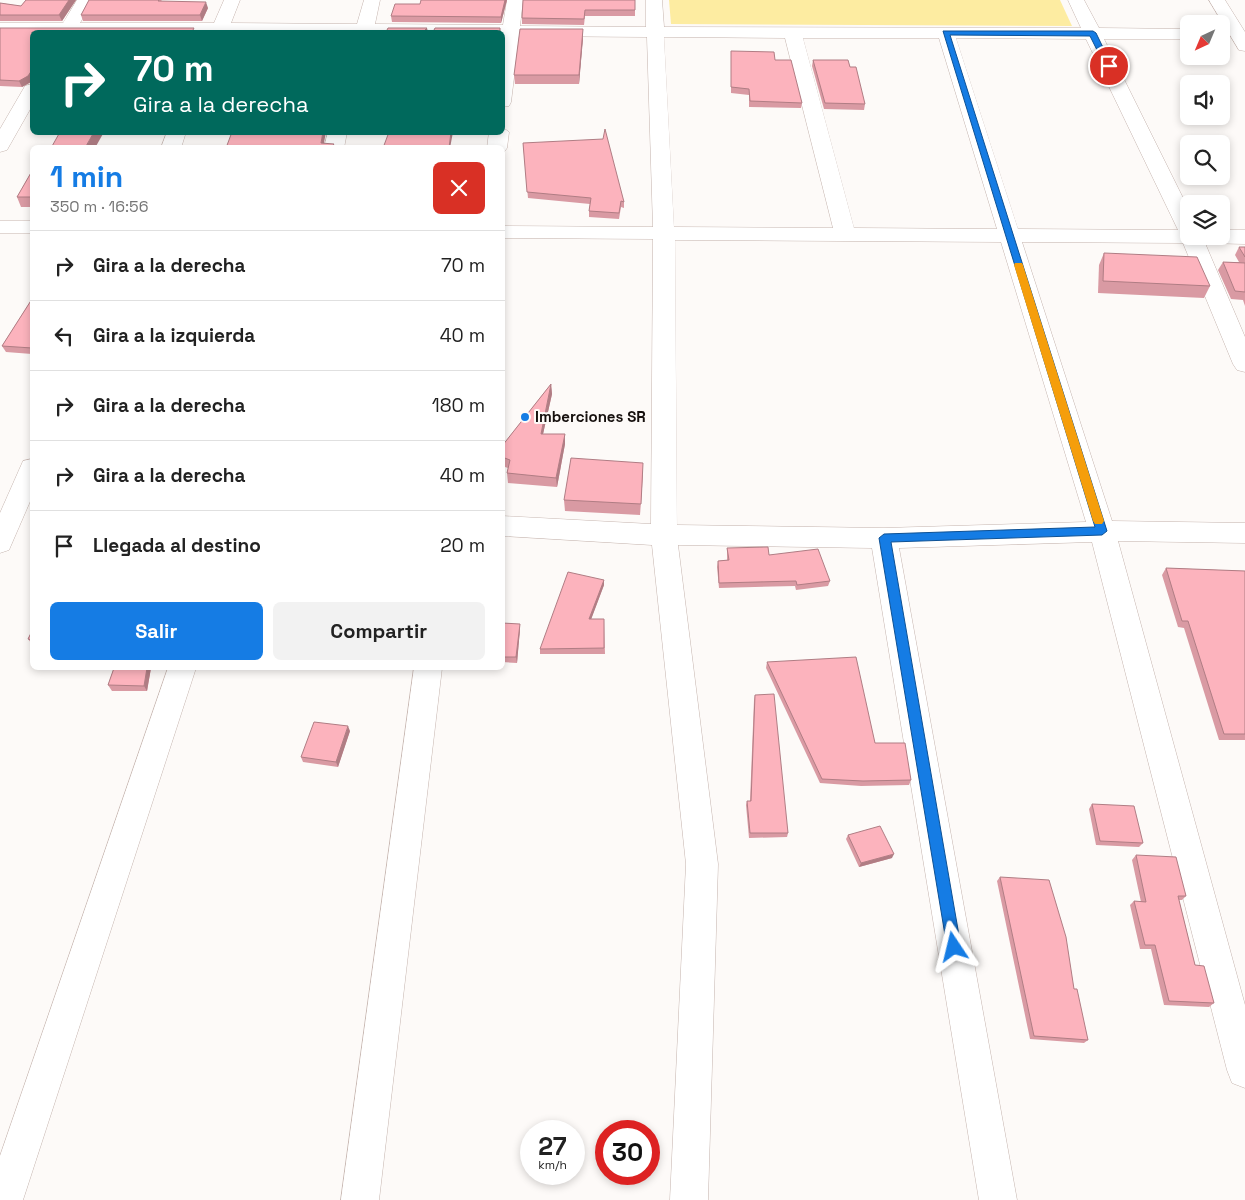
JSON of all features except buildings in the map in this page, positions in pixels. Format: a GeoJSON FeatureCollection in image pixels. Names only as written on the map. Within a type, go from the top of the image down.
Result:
{"type":"FeatureCollection","features":[{"type":"Feature","properties":{"kind":"street"},"geometry":{"type":"LineString","coordinates":[[67,30],[85,0]]}},
{"type":"Feature","properties":{"kind":"street"},"geometry":{"type":"LineString","coordinates":[[220,30],[232,0]]}},
{"type":"Feature","properties":{"kind":"street"},"geometry":{"type":"LineString","coordinates":[[364,30],[372,0]]}},
{"type":"Feature","properties":{"kind":"street"},"geometry":{"type":"LineString","coordinates":[[505,80],[515,0]]}},
{"type":"Feature","properties":{"kind":"street"},"geometry":{"type":"LineString","coordinates":[[654,0],[664,234],[664,534],[702,864],[689,1200]]}},
{"type":"Feature","properties":{"kind":"street"},"geometry":{"type":"LineString","coordinates":[[1076,0],[1180,214]]}},
{"type":"Feature","properties":{"kind":"street"},"geometry":{"type":"LineString","coordinates":[[1216,0],[1237,37]]}},
{"type":"Feature","properties":{"kind":"street"},"geometry":{"type":"LineString","coordinates":[[0,28],[67,30],[512,30],[1180,34]]}},
{"type":"Feature","properties":{"kind":"street"},"geometry":{"type":"LineString","coordinates":[[792,32],[846,234]]}},
{"type":"Feature","properties":{"kind":"street"},"geometry":{"type":"LineString","coordinates":[[946,33],[1102,531],[1245,1070]]}},
{"type":"Feature","properties":{"kind":"street"},"geometry":{"type":"LineString","coordinates":[[0,146],[30,94]]}},
{"type":"Feature","properties":{"kind":"street"},"geometry":{"type":"LineString","coordinates":[[0,227],[30,227]]}},
{"type":"Feature","properties":{"kind":"street"},"geometry":{"type":"LineString","coordinates":[[505,232],[1180,235]]}},
{"type":"Feature","properties":{"kind":"street"},"geometry":{"type":"LineString","coordinates":[[1230,236],[1245,237]]}},
{"type":"Feature","properties":{"kind":"street"},"geometry":{"type":"LineString","coordinates":[[1194,245],[1245,364]]}},
{"type":"Feature","properties":{"kind":"street"},"geometry":{"type":"LineString","coordinates":[[0,543],[30,473]]}},
{"type":"Feature","properties":{"kind":"street"},"geometry":{"type":"LineString","coordinates":[[505,526],[664,534],[884,538],[1102,531],[1245,533]]}},
{"type":"Feature","properties":{"kind":"street"},"geometry":{"type":"LineString","coordinates":[[884,538],[998,1200]]}},
{"type":"Feature","properties":{"kind":"street"},"geometry":{"type":"LineString","coordinates":[[4,1200],[181,670]]}},
{"type":"Feature","properties":{"kind":"street"},"geometry":{"type":"LineString","coordinates":[[360,1200],[428,670]]}},
{"type":"Feature","properties":{"kind":"shaded area"},"geometry":{"type":"Polygon","coordinates":[[[669,0],[1060,0],[1072,26],[671,24],[669,0]]]}},
{"type":"Feature","properties":{"kind":"slow traffic"},"geometry":{"type":"LineString","coordinates":[[1019,265],[1099,521]]}},
{"type":"Feature","properties":{"kind":"place","name":"Imberciones SR"},"geometry":{"type":"Point","coordinates":[525,417]}},
{"type":"Feature","properties":{"kind":"route"},"geometry":{"type":"LineString","coordinates":[[954,947],[884,538],[1102,531],[946,33],[1093,33],[1109,66]]}}]}
